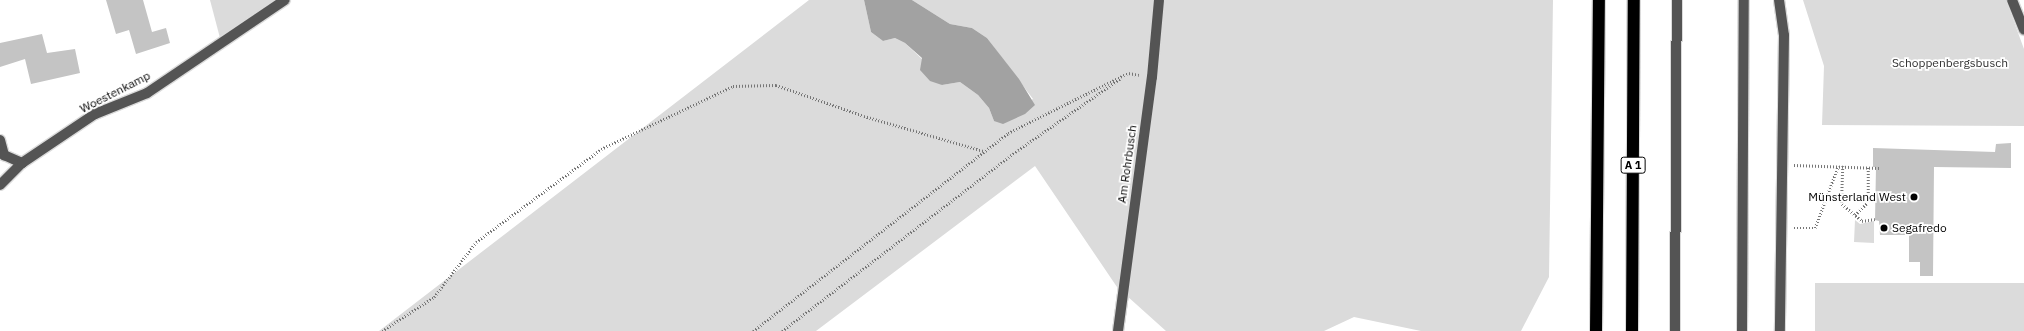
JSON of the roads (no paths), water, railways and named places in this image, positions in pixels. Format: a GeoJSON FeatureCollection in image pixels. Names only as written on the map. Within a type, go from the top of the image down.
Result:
{"type":"FeatureCollection","features":[{"type":"Feature","properties":{"kind":"highway"},"geometry":{"type":"LineString","coordinates":[[1596,331],[1599,0]]}},
{"type":"Feature","properties":{"kind":"highway","name":"A 1"},"geometry":{"type":"LineString","coordinates":[[1632,331],[1634,0]]}},
{"type":"Feature","properties":{"kind":"street","name":"Woestenkamp"},"geometry":{"type":"LineString","coordinates":[[0,185],[22,163],[95,114],[147,93],[285,0]]}},
{"type":"Feature","properties":{"kind":"street","name":"Am Rohrbusch"},"geometry":{"type":"LineString","coordinates":[[1118,331],[1152,77],[1159,0]]}},
{"type":"Feature","properties":{"kind":"street"},"geometry":{"type":"LineString","coordinates":[[1675,331],[1677,0]]}},
{"type":"Feature","properties":{"kind":"street"},"geometry":{"type":"LineString","coordinates":[[1742,331],[1744,0]]}},
{"type":"Feature","properties":{"kind":"street"},"geometry":{"type":"LineString","coordinates":[[1779,0],[1784,35],[1780,331]]}},
{"type":"Feature","properties":{"kind":"street"},"geometry":{"type":"LineString","coordinates":[[2012,0],[2024,30]]}},
{"type":"Feature","properties":{"kind":"street"},"geometry":{"type":"LineString","coordinates":[[0,140],[4,155],[22,163]]}},
{"type":"Feature","properties":{"kind":"place","name":"Münsterland West"},"geometry":{"type":"Point","coordinates":[1914,197]}},
{"type":"Feature","properties":{"kind":"place","name":"Segafredo"},"geometry":{"type":"Point","coordinates":[1884,228]}},
{"type":"Feature","properties":{"kind":"park label","name":"Schoppenbergsbusch"},"geometry":{"type":"Point","coordinates":[1950,63]}}]}
